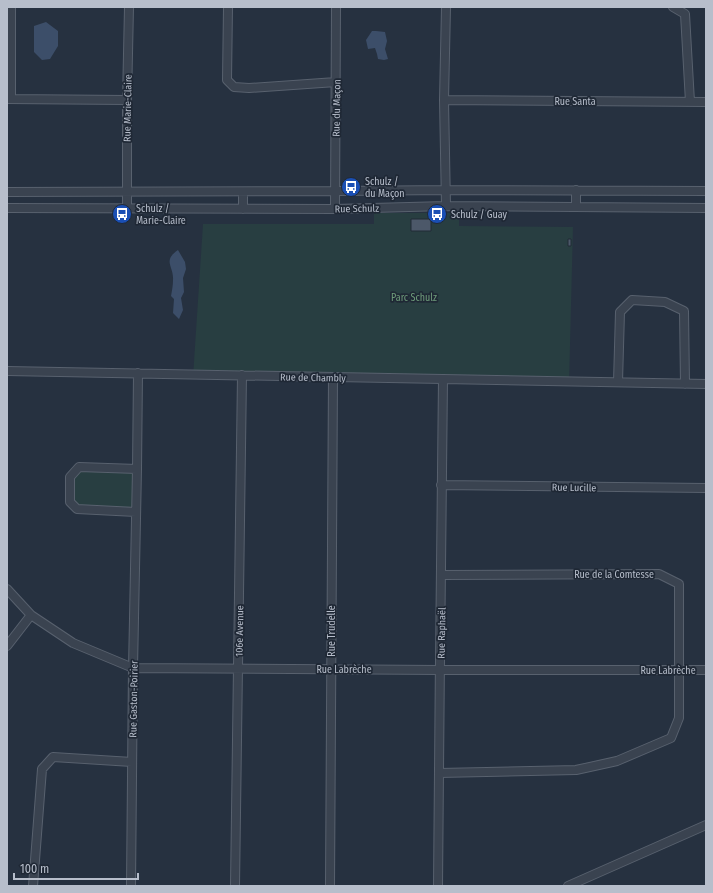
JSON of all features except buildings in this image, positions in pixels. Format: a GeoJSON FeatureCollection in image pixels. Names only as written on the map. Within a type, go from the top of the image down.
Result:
{"type":"FeatureCollection","features":[{"type":"Feature","properties":{"kind":"street"},"geometry":{"type":"LineString","coordinates":[[11,7],[9,100],[127,100]]}},
{"type":"Feature","properties":{"kind":"street","name":"Rue Marie-Claire"},"geometry":{"type":"LineString","coordinates":[[127,208],[129,7]]}},
{"type":"Feature","properties":{"kind":"street"},"geometry":{"type":"LineString","coordinates":[[228,7],[227,80],[234,88],[336,82]]}},
{"type":"Feature","properties":{"kind":"street","name":"Rue du Maçon"},"geometry":{"type":"LineString","coordinates":[[335,209],[336,7]]}},
{"type":"Feature","properties":{"kind":"street"},"geometry":{"type":"LineString","coordinates":[[446,7],[444,100],[446,206]]}},
{"type":"Feature","properties":{"kind":"street"},"geometry":{"type":"LineString","coordinates":[[673,7],[685,14],[690,102]]}},
{"type":"Feature","properties":{"kind":"street","name":"Rue Santa"},"geometry":{"type":"LineString","coordinates":[[444,100],[706,102]]}},
{"type":"Feature","properties":{"kind":"street","name":"Rue Schulz"},"geometry":{"type":"LineString","coordinates":[[7,192],[446,190],[706,191]]}},
{"type":"Feature","properties":{"kind":"street"},"geometry":{"type":"LineString","coordinates":[[576,190],[576,207]]}},
{"type":"Feature","properties":{"kind":"street"},"geometry":{"type":"LineString","coordinates":[[243,192],[243,209]]}},
{"type":"Feature","properties":{"kind":"street","name":"Rue Schulz"},"geometry":{"type":"LineString","coordinates":[[7,208],[335,209],[446,206],[706,208]]}},
{"type":"Feature","properties":{"kind":"street"},"geometry":{"type":"LineString","coordinates":[[618,382],[620,312],[632,300],[665,302],[684,311],[685,384]]}},
{"type":"Feature","properties":{"kind":"street","name":"Rue de Chambly"},"geometry":{"type":"LineString","coordinates":[[7,371],[706,384]]}},
{"type":"Feature","properties":{"kind":"street","name":"Rue Gaston-Poirier"},"geometry":{"type":"LineString","coordinates":[[131,886],[138,373]]}},
{"type":"Feature","properties":{"kind":"street","name":"106e Avenue"},"geometry":{"type":"LineString","coordinates":[[235,886],[242,375]]}},
{"type":"Feature","properties":{"kind":"street","name":"Rue Trudelle"},"geometry":{"type":"LineString","coordinates":[[330,886],[333,377]]}},
{"type":"Feature","properties":{"kind":"street","name":"Rue Raphaël"},"geometry":{"type":"LineString","coordinates":[[438,886],[443,379]]}},
{"type":"Feature","properties":{"kind":"street"},"geometry":{"type":"LineString","coordinates":[[136,512],[77,509],[70,502],[70,477],[79,467],[137,469]]}},
{"type":"Feature","properties":{"kind":"street","name":"Rue Lucille"},"geometry":{"type":"LineString","coordinates":[[442,485],[706,488]]}},
{"type":"Feature","properties":{"kind":"street","name":"Rue de la Comtesse"},"geometry":{"type":"LineString","coordinates":[[439,773],[576,770],[617,761],[671,738],[679,718],[679,584],[658,574],[441,575]]}},
{"type":"Feature","properties":{"kind":"street","name":"Rue Labrèche"},"geometry":{"type":"LineString","coordinates":[[7,589],[31,615],[73,643],[133,668],[706,670]]}},
{"type":"Feature","properties":{"kind":"street"},"geometry":{"type":"LineString","coordinates":[[7,646],[31,615]]}},
{"type":"Feature","properties":{"kind":"street"},"geometry":{"type":"LineString","coordinates":[[33,886],[42,769],[53,757],[132,762]]}},
{"type":"Feature","properties":{"kind":"street"},"geometry":{"type":"LineString","coordinates":[[568,886],[706,825]]}},
{"type":"Feature","properties":{"kind":"green space","name":"Parc Schulz"},"geometry":{"type":"Polygon","coordinates":[[[374,213],[459,213],[459,226],[573,227],[569,385],[193,377],[203,224],[374,224],[374,213]]]}},
{"type":"Feature","properties":{"kind":"green space"},"geometry":{"type":"Polygon","coordinates":[[[79,467],[137,469],[136,512],[77,509],[70,502],[70,477],[79,467]]]}},
{"type":"Feature","properties":{"kind":"water"},"geometry":{"type":"Polygon","coordinates":[[[46,22],[58,31],[58,46],[50,59],[42,60],[34,52],[34,26],[46,22]]]}},
{"type":"Feature","properties":{"kind":"water"},"geometry":{"type":"Polygon","coordinates":[[[372,31],[385,32],[387,41],[385,49],[388,59],[378,59],[375,48],[368,49],[366,40],[372,31]]]}},
{"type":"Feature","properties":{"kind":"water"},"geometry":{"type":"Polygon","coordinates":[[[178,250],[185,262],[186,269],[183,278],[184,292],[181,298],[183,310],[179,319],[173,313],[174,299],[171,296],[173,275],[170,264],[171,257],[178,250]]]}},
{"type":"Feature","properties":{"kind":"place","name":"Schulz / du Maçon"},"geometry":{"type":"Point","coordinates":[351,187]}},
{"type":"Feature","properties":{"kind":"place","name":"Schulz / Marie-Claire"},"geometry":{"type":"Point","coordinates":[122,214]}},
{"type":"Feature","properties":{"kind":"place","name":"Schulz / Guay"},"geometry":{"type":"Point","coordinates":[437,214]}}]}
